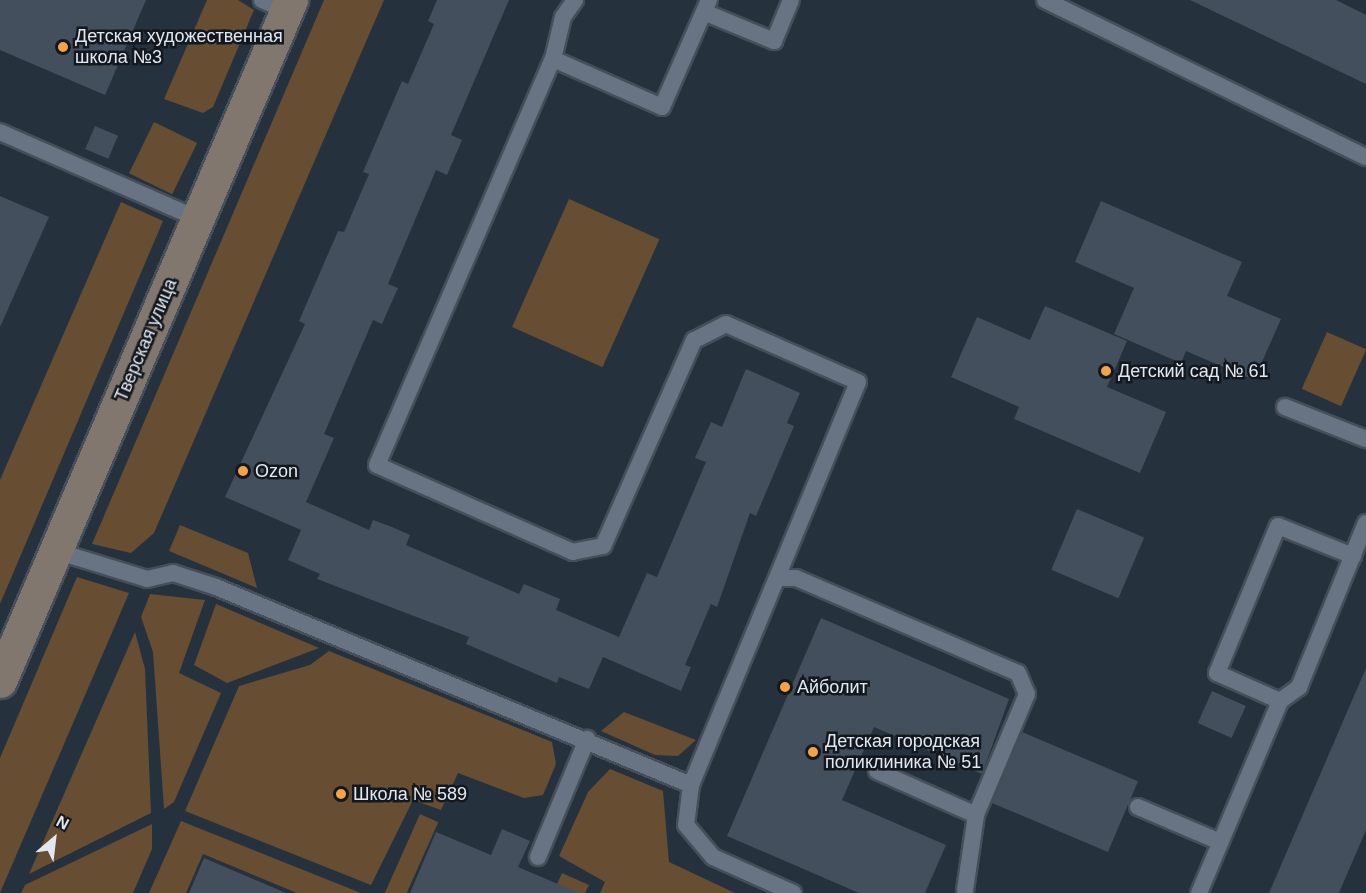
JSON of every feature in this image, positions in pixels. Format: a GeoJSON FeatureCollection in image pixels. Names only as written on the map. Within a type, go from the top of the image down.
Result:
{"type":"FeatureCollection","features":[{"type":"Feature","properties":{"kind":"main road","name":"Тверская улица"},"geometry":{"type":"LineString","coordinates":[[0,681],[198,219],[280,4]]}},
{"type":"Feature","properties":{"kind":"lane"},"geometry":{"type":"LineString","coordinates":[[574,0],[563,17],[553,59],[377,465],[573,552],[603,546],[694,340],[726,324],[858,382],[779,578],[691,785],[686,825],[713,857],[794,893]]}},
{"type":"Feature","properties":{"kind":"lane"},"geometry":{"type":"LineString","coordinates":[[553,59],[662,107],[706,6],[774,41],[791,0]]}},
{"type":"Feature","properties":{"kind":"lane"},"geometry":{"type":"LineString","coordinates":[[1045,0],[1366,157]]}},
{"type":"Feature","properties":{"kind":"lane"},"geometry":{"type":"LineString","coordinates":[[0,132],[198,219]]}},
{"type":"Feature","properties":{"kind":"lane"},"geometry":{"type":"LineString","coordinates":[[1285,407],[1366,439]]}},
{"type":"Feature","properties":{"kind":"lane"},"geometry":{"type":"LineString","coordinates":[[1199,893],[1280,701],[1299,687],[1366,523]]}},
{"type":"Feature","properties":{"kind":"lane"},"geometry":{"type":"LineString","coordinates":[[1280,701],[1217,673],[1278,526],[1353,556]]}},
{"type":"Feature","properties":{"kind":"lane"},"geometry":{"type":"LineString","coordinates":[[56,551],[147,579],[173,573],[216,587],[691,785]]}},
{"type":"Feature","properties":{"kind":"lane"},"geometry":{"type":"LineString","coordinates":[[779,578],[796,578],[1018,673],[1027,694],[976,815],[966,892]]}},
{"type":"Feature","properties":{"kind":"lane"},"geometry":{"type":"LineString","coordinates":[[538,857],[587,740]]}},
{"type":"Feature","properties":{"kind":"lane"},"geometry":{"type":"LineString","coordinates":[[877,771],[976,815]]}},
{"type":"Feature","properties":{"kind":"lane"},"geometry":{"type":"LineString","coordinates":[[1138,807],[1220,842]]}},
{"type":"Feature","properties":{"kind":"shaded area"},"geometry":{"type":"Polygon","coordinates":[[[207,0],[238,0],[254,10],[213,107],[203,113],[164,99],[207,0]]]}},
{"type":"Feature","properties":{"kind":"shaded area"},"geometry":{"type":"Polygon","coordinates":[[[324,0],[384,0],[154,533],[131,553],[92,544],[324,0]]]}},
{"type":"Feature","properties":{"kind":"shaded area"},"geometry":{"type":"Polygon","coordinates":[[[154,122],[197,143],[172,194],[129,173],[154,122]]]}},
{"type":"Feature","properties":{"kind":"shaded area"},"geometry":{"type":"Polygon","coordinates":[[[569,199],[659,239],[602,367],[512,327],[569,199]]]}},
{"type":"Feature","properties":{"kind":"shaded area"},"geometry":{"type":"Polygon","coordinates":[[[121,202],[163,221],[0,604],[0,480],[121,202]]]}},
{"type":"Feature","properties":{"kind":"shaded area"},"geometry":{"type":"Polygon","coordinates":[[[1327,332],[1366,349],[1341,406],[1302,389],[1327,332]]]}},
{"type":"Feature","properties":{"kind":"shaded area"},"geometry":{"type":"Polygon","coordinates":[[[180,525],[248,553],[257,588],[169,551],[180,525]]]}},
{"type":"Feature","properties":{"kind":"shaded area"},"geometry":{"type":"Polygon","coordinates":[[[77,577],[129,593],[0,893],[0,758],[77,577]]]}},
{"type":"Feature","properties":{"kind":"shaded area"},"geometry":{"type":"Polygon","coordinates":[[[150,594],[205,600],[179,673],[221,693],[174,802],[164,809],[153,652],[141,617],[150,594]]]}},
{"type":"Feature","properties":{"kind":"shaded area"},"geometry":{"type":"Polygon","coordinates":[[[216,604],[319,648],[227,683],[194,665],[216,604]]]}},
{"type":"Feature","properties":{"kind":"shaded area"},"geometry":{"type":"Polygon","coordinates":[[[135,632],[145,669],[151,813],[29,874],[135,632]]]}},
{"type":"Feature","properties":{"kind":"shaded area"},"geometry":{"type":"Polygon","coordinates":[[[329,651],[552,742],[556,764],[543,795],[524,798],[458,773],[441,810],[413,800],[371,885],[185,811],[239,686],[310,665],[329,651]]]}},
{"type":"Feature","properties":{"kind":"shaded area"},"geometry":{"type":"Polygon","coordinates":[[[624,712],[696,740],[678,756],[655,755],[601,731],[624,712]]]}},
{"type":"Feature","properties":{"kind":"shaded area"},"geometry":{"type":"Polygon","coordinates":[[[610,769],[663,791],[669,862],[735,893],[600,893],[605,882],[559,856],[588,792],[610,769]]]}},
{"type":"Feature","properties":{"kind":"shaded area"},"geometry":{"type":"Polygon","coordinates":[[[420,814],[438,822],[407,893],[385,893],[420,814]]]}},
{"type":"Feature","properties":{"kind":"shaded area"},"geometry":{"type":"Polygon","coordinates":[[[181,821],[361,893],[297,893],[203,854],[186,893],[149,893],[181,821]]]}},
{"type":"Feature","properties":{"kind":"shaded area"},"geometry":{"type":"Polygon","coordinates":[[[152,824],[152,849],[133,893],[21,893],[25,885],[152,824]]]}},
{"type":"Feature","properties":{"kind":"shaded area"},"geometry":{"type":"Polygon","coordinates":[[[562,873],[589,885],[585,893],[553,893],[562,873]]]}},
{"type":"Feature","properties":{"kind":"building","name":"Детская художественная школа №3"},"geometry":{"type":"Polygon","coordinates":[[[0,0],[146,0],[105,95],[0,50],[0,0]]]}},
{"type":"Feature","properties":{"kind":"building"},"geometry":{"type":"Polygon","coordinates":[[[437,0],[509,0],[451,135],[462,140],[447,175],[436,170],[388,284],[398,288],[382,324],[373,320],[324,434],[334,438],[306,502],[369,530],[373,520],[392,527],[410,535],[406,545],[519,594],[524,584],[560,599],[556,610],[619,637],[647,573],[657,577],[706,462],[695,458],[711,422],[722,427],[746,369],[800,393],[787,423],[794,426],[756,516],[750,513],[717,607],[711,604],[685,665],[691,667],[681,691],[603,657],[589,689],[559,677],[557,683],[466,644],[469,637],[317,579],[320,574],[288,560],[301,530],[225,497],[305,324],[299,321],[338,231],[344,232],[369,174],[363,172],[402,81],[408,84],[434,24],[428,21],[437,0]]]}},
{"type":"Feature","properties":{"kind":"building"},"geometry":{"type":"Polygon","coordinates":[[[1190,0],[1336,0],[1366,15],[1366,84],[1190,0]]]}},
{"type":"Feature","properties":{"kind":"building"},"geometry":{"type":"Polygon","coordinates":[[[95,126],[118,136],[108,159],[85,149],[95,126]]]}},
{"type":"Feature","properties":{"kind":"building"},"geometry":{"type":"Polygon","coordinates":[[[0,196],[49,217],[0,327],[0,196]]]}},
{"type":"Feature","properties":{"kind":"building"},"geometry":{"type":"Polygon","coordinates":[[[1101,201],[1242,262],[1227,296],[1281,319],[1254,380],[1186,351],[1181,363],[1114,334],[1134,288],[1075,262],[1101,201]]]}},
{"type":"Feature","properties":{"kind":"building"},"geometry":{"type":"Polygon","coordinates":[[[1045,306],[1127,341],[1107,387],[1166,412],[1140,473],[1014,419],[1019,407],[951,377],[977,317],[1030,340],[1045,306]]]}},
{"type":"Feature","properties":{"kind":"building"},"geometry":{"type":"Polygon","coordinates":[[[1077,509],[1144,538],[1118,598],[1051,570],[1077,509]]]}},
{"type":"Feature","properties":{"kind":"building","name":"Детская городская поликлиника № 51"},"geometry":{"type":"Polygon","coordinates":[[[821,618],[1009,699],[982,774],[874,727],[842,800],[946,845],[925,893],[859,893],[727,836],[821,618]]]}},
{"type":"Feature","properties":{"kind":"building"},"geometry":{"type":"Polygon","coordinates":[[[1366,668],[1366,830],[1339,893],[1269,893],[1366,668]]]}},
{"type":"Feature","properties":{"kind":"building"},"geometry":{"type":"Polygon","coordinates":[[[1212,691],[1246,706],[1232,738],[1198,723],[1212,691]]]}},
{"type":"Feature","properties":{"kind":"building"},"geometry":{"type":"Polygon","coordinates":[[[1022,732],[1138,781],[1108,852],[992,803],[1022,732]]]}},
{"type":"Feature","properties":{"kind":"building"},"geometry":{"type":"Polygon","coordinates":[[[502,829],[530,841],[518,867],[579,893],[410,893],[436,832],[491,855],[502,829]]]}},
{"type":"Feature","properties":{"kind":"building"},"geometry":{"type":"Polygon","coordinates":[[[204,858],[286,893],[189,893],[204,858]]]}},
{"type":"Feature","properties":{"kind":"place","name":"Детская художественная школа №3"},"geometry":{"type":"Point","coordinates":[63,47]}},
{"type":"Feature","properties":{"kind":"place","name":"Детский сад № 61"},"geometry":{"type":"Point","coordinates":[1106,371]}},
{"type":"Feature","properties":{"kind":"place","name":"Ozon"},"geometry":{"type":"Point","coordinates":[243,471]}},
{"type":"Feature","properties":{"kind":"place","name":"Айболит"},"geometry":{"type":"Point","coordinates":[785,687]}},
{"type":"Feature","properties":{"kind":"place","name":"Детская городская поликлиника № 51"},"geometry":{"type":"Point","coordinates":[813,752]}},
{"type":"Feature","properties":{"kind":"place","name":"Школа № 589"},"geometry":{"type":"Point","coordinates":[341,794]}}]}
